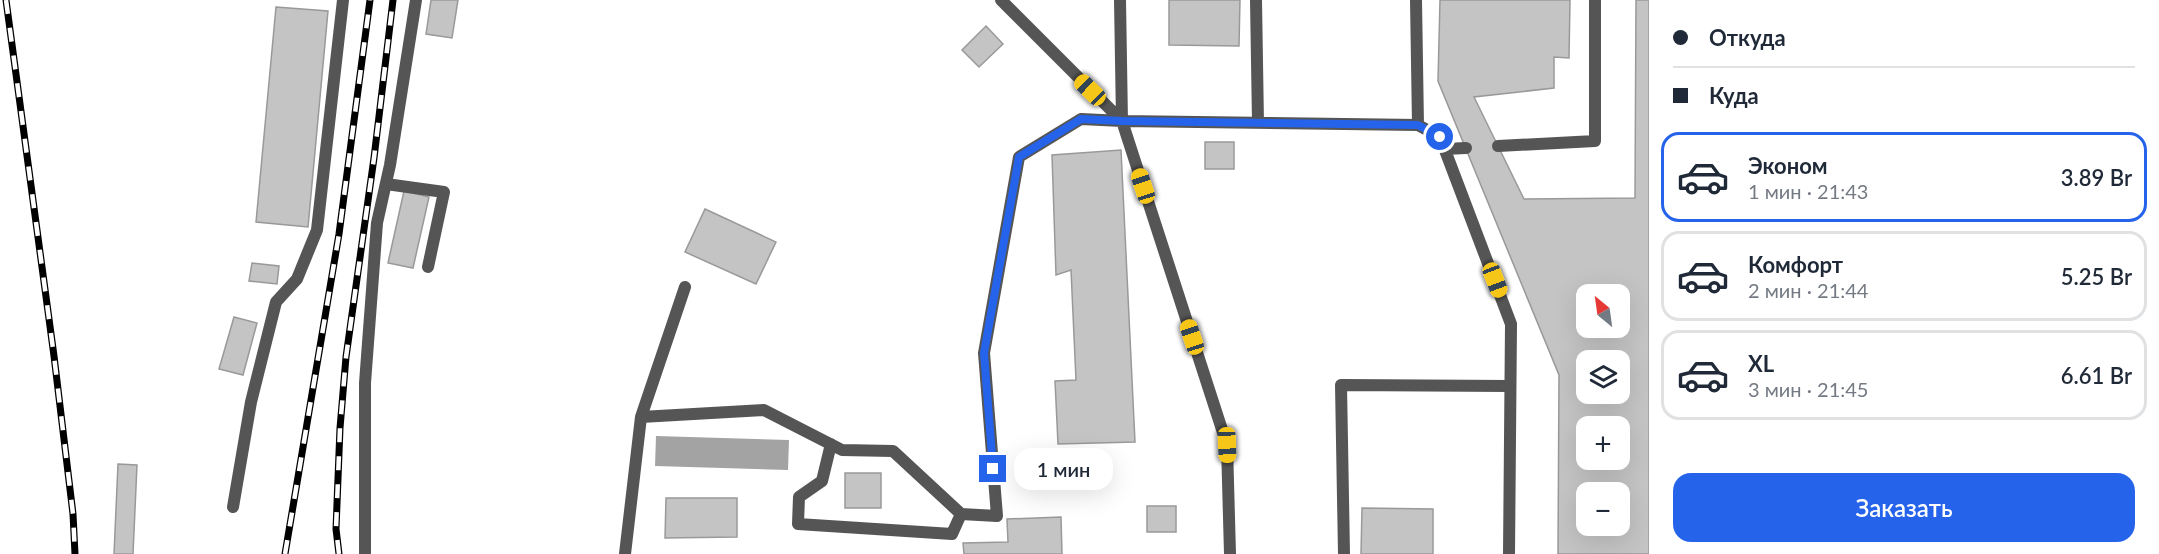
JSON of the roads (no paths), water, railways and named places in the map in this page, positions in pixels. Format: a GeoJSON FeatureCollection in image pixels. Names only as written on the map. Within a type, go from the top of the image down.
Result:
{"type":"FeatureCollection","features":[{"type":"Feature","properties":{"kind":"lane"},"geometry":{"type":"LineString","coordinates":[[233,507],[251,402],[276,302],[297,279],[316,230],[343,0]]}},
{"type":"Feature","properties":{"kind":"lane"},"geometry":{"type":"LineString","coordinates":[[365,554],[365,383],[377,223],[386,184],[416,0]]}},
{"type":"Feature","properties":{"kind":"lane"},"geometry":{"type":"LineString","coordinates":[[1001,0],[1122,121]]}},
{"type":"Feature","properties":{"kind":"lane"},"geometry":{"type":"LineString","coordinates":[[1120,0],[1122,121],[1227,445],[1230,554]]}},
{"type":"Feature","properties":{"kind":"lane"},"geometry":{"type":"LineString","coordinates":[[1256,0],[1258,123]]}},
{"type":"Feature","properties":{"kind":"lane"},"geometry":{"type":"LineString","coordinates":[[1416,0],[1418,125]]}},
{"type":"Feature","properties":{"kind":"lane"},"geometry":{"type":"LineString","coordinates":[[1498,146],[1595,141],[1595,0]]}},
{"type":"Feature","properties":{"kind":"lane"},"geometry":{"type":"LineString","coordinates":[[640,417],[764,410],[842,450],[893,451],[961,514],[997,516],[984,353],[1019,157],[1081,119],[1418,125],[1440,137],[1511,324],[1509,554]]}},
{"type":"Feature","properties":{"kind":"lane"},"geometry":{"type":"LineString","coordinates":[[1445,149],[1466,148]]}},
{"type":"Feature","properties":{"kind":"lane"},"geometry":{"type":"LineString","coordinates":[[386,184],[444,192],[428,267]]}},
{"type":"Feature","properties":{"kind":"lane"},"geometry":{"type":"LineString","coordinates":[[625,554],[640,417],[685,287]]}},
{"type":"Feature","properties":{"kind":"lane"},"geometry":{"type":"LineString","coordinates":[[1344,554],[1341,385],[1510,386]]}},
{"type":"Feature","properties":{"kind":"lane"},"geometry":{"type":"LineString","coordinates":[[831,444],[822,481],[799,497],[798,524],[952,534],[961,514]]}},
{"type":"Feature","properties":{"kind":"railway"},"geometry":{"type":"LineString","coordinates":[[6,0],[54,356],[73,514],[75,554]]}},
{"type":"Feature","properties":{"kind":"railway"},"geometry":{"type":"LineString","coordinates":[[285,554],[339,234],[370,0]]}},
{"type":"Feature","properties":{"kind":"railway"},"geometry":{"type":"LineString","coordinates":[[339,554],[336,529],[340,428],[346,357],[393,0]]}}]}
